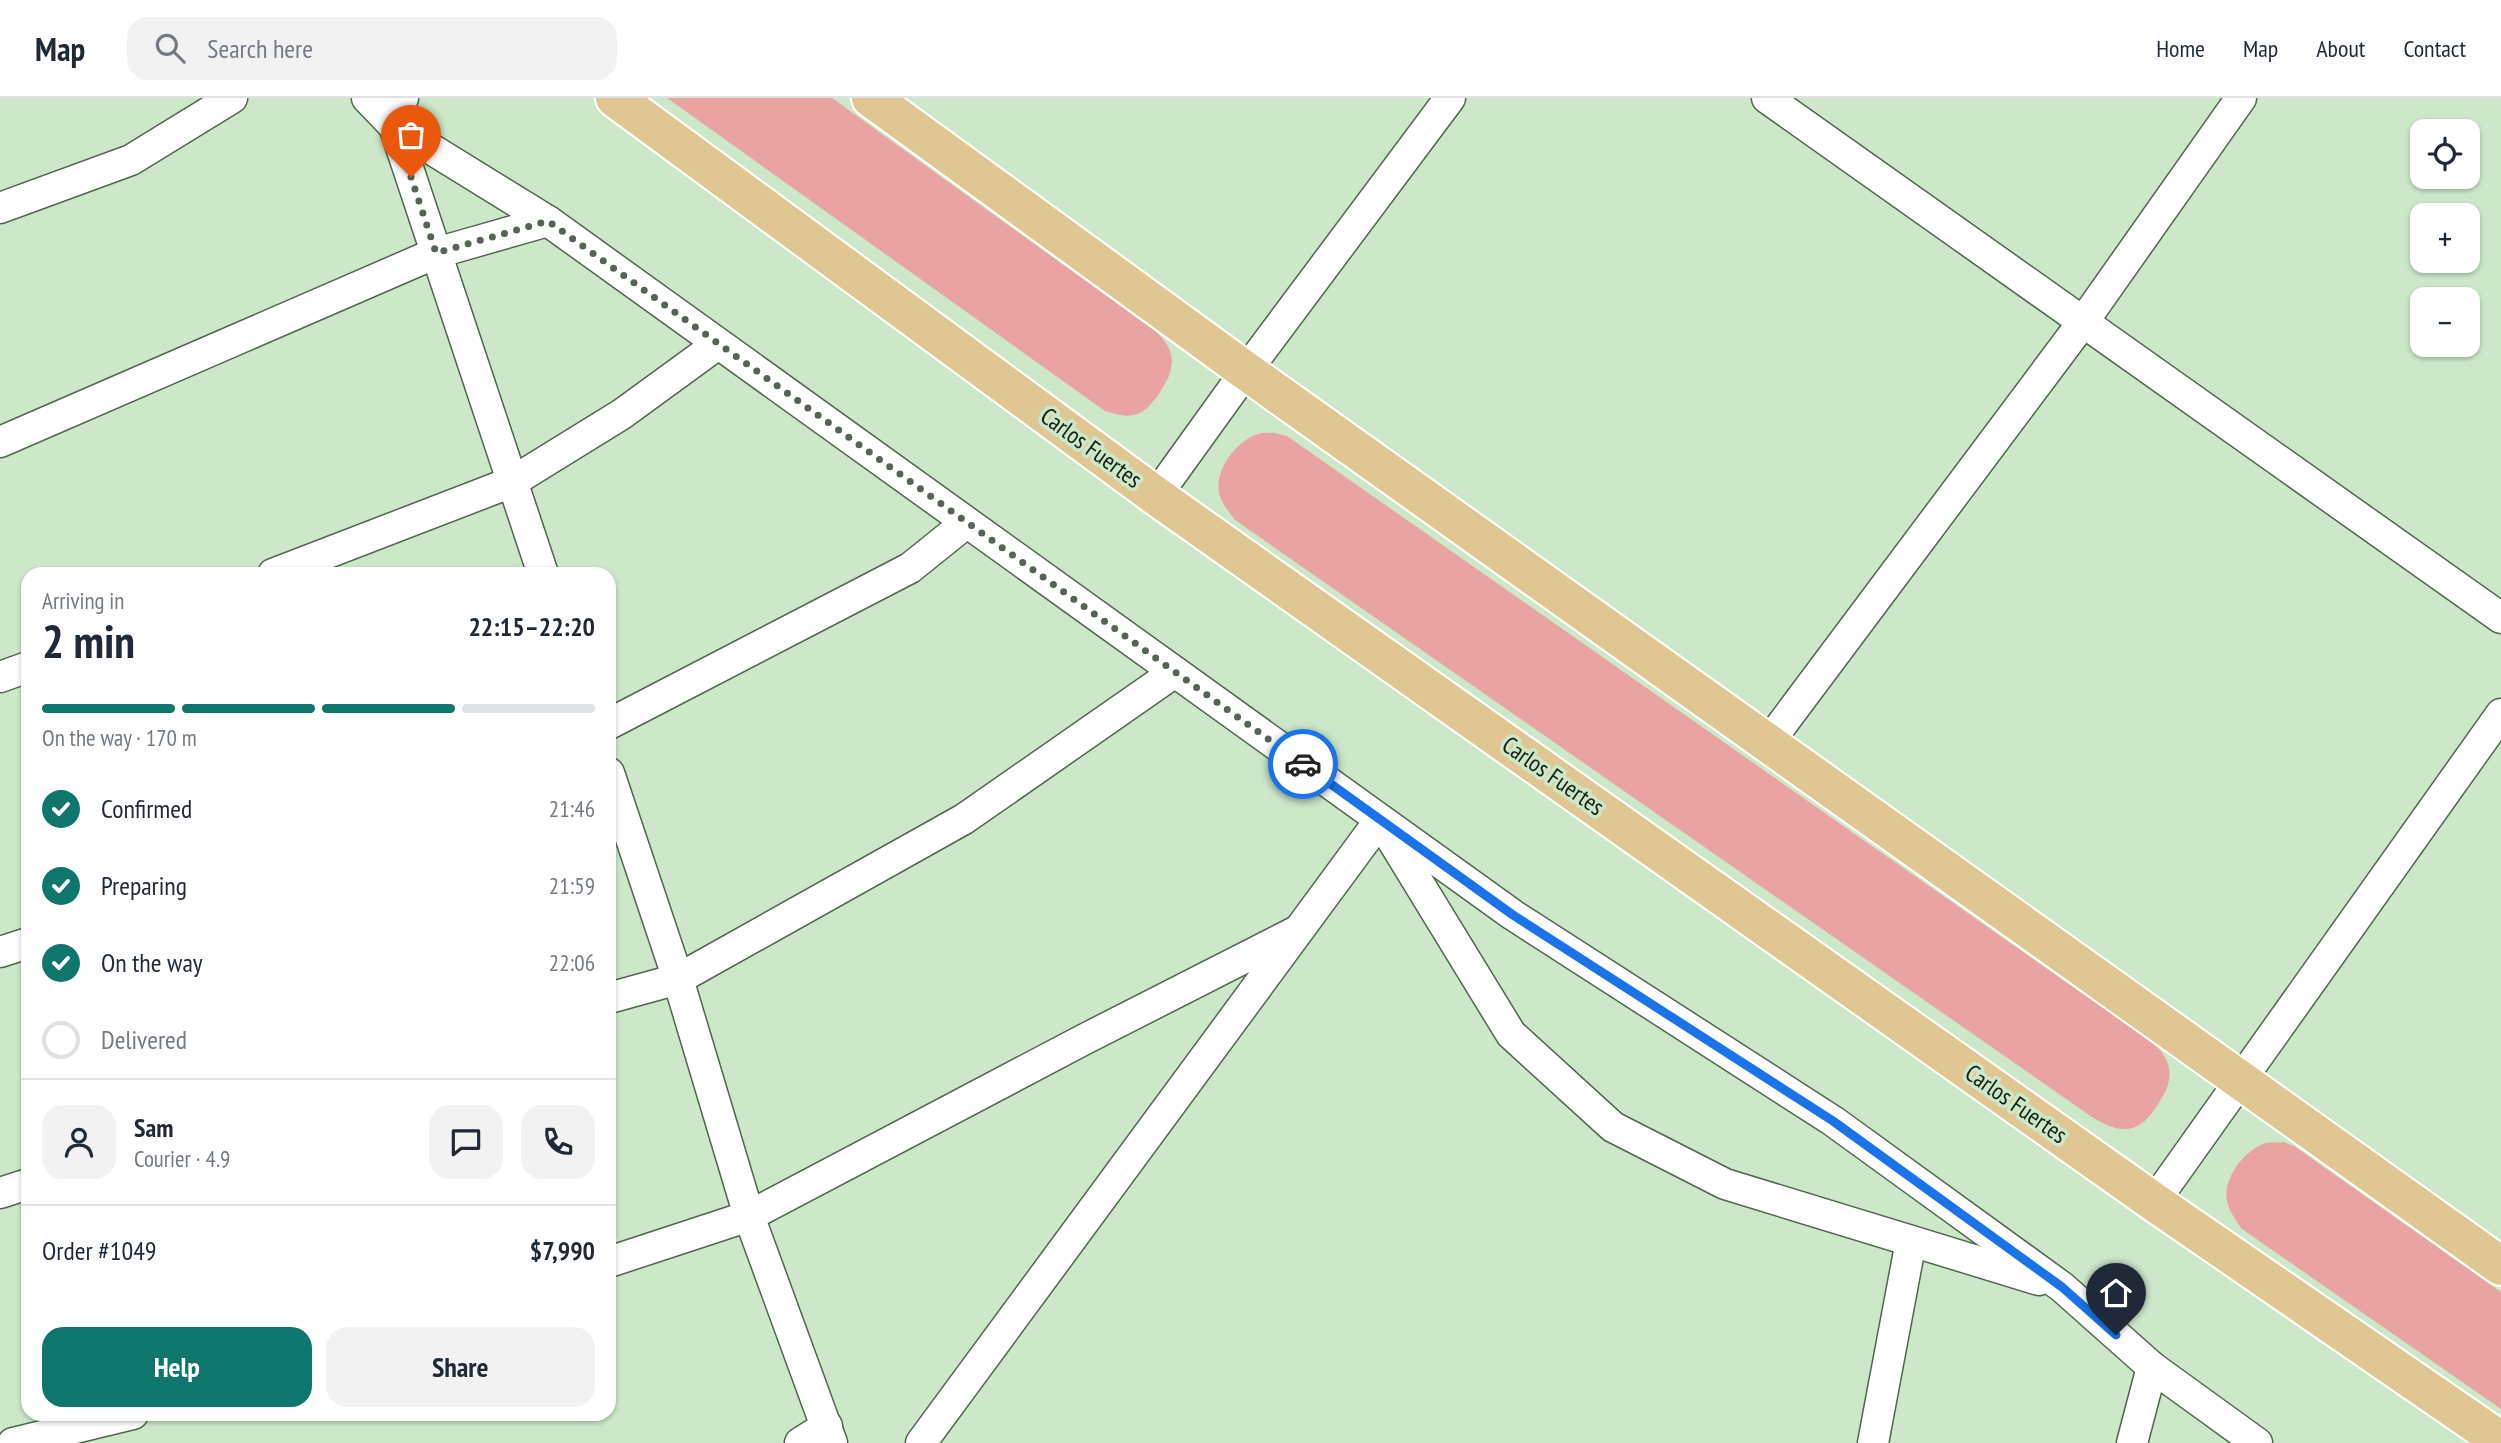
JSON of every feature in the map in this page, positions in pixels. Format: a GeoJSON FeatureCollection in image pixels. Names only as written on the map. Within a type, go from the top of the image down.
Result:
{"type":"FeatureCollection","features":[{"type":"Feature","properties":{"kind":"main road","name":"Carlos Fuertes"},"geometry":{"type":"LineString","coordinates":[[615,98],[1156,496],[2154,1202],[2501,1441]]}},
{"type":"Feature","properties":{"kind":"main road"},"geometry":{"type":"LineString","coordinates":[[871,98],[1246,371],[2501,1266]]}},
{"type":"Feature","properties":{"kind":"street"},"geometry":{"type":"LineString","coordinates":[[0,208],[131,160],[232,98]]}},
{"type":"Feature","properties":{"kind":"street"},"geometry":{"type":"LineString","coordinates":[[367,98],[399,112],[1513,915],[1833,1121],[2062,1287],[2152,1367],[2257,1443]]}},
{"type":"Feature","properties":{"kind":"street"},"geometry":{"type":"LineString","coordinates":[[1156,496],[1450,98]]}},
{"type":"Feature","properties":{"kind":"street"},"geometry":{"type":"LineString","coordinates":[[1767,98],[2501,618]]}},
{"type":"Feature","properties":{"kind":"street"},"geometry":{"type":"LineString","coordinates":[[1768,743],[2083,322],[2241,98]]}},
{"type":"Feature","properties":{"kind":"street"},"geometry":{"type":"LineString","coordinates":[[399,112],[436,253],[541,567]]}},
{"type":"Feature","properties":{"kind":"street"},"geometry":{"type":"LineString","coordinates":[[0,442],[436,253],[548,221]]}},
{"type":"Feature","properties":{"kind":"street"},"geometry":{"type":"LineString","coordinates":[[291,567],[512,482],[622,414],[718,344]]}},
{"type":"Feature","properties":{"kind":"street"},"geometry":{"type":"LineString","coordinates":[[616,720],[910,568],[966,523]]}},
{"type":"Feature","properties":{"kind":"street"},"geometry":{"type":"LineString","coordinates":[[0,677],[21,670]]}},
{"type":"Feature","properties":{"kind":"street"},"geometry":{"type":"LineString","coordinates":[[616,996],[678,979],[964,819],[1175,672]]}},
{"type":"Feature","properties":{"kind":"street"},"geometry":{"type":"LineString","coordinates":[[2154,1202],[2501,714]]}},
{"type":"Feature","properties":{"kind":"street"},"geometry":{"type":"LineString","coordinates":[[616,794],[678,979],[749,1216],[829,1434],[800,1443]]}},
{"type":"Feature","properties":{"kind":"street"},"geometry":{"type":"LineString","coordinates":[[921,1443],[1380,820]]}},
{"type":"Feature","properties":{"kind":"street"},"geometry":{"type":"LineString","coordinates":[[1380,820],[1511,1034],[1613,1127],[1726,1184],[2062,1287]]}},
{"type":"Feature","properties":{"kind":"street"},"geometry":{"type":"LineString","coordinates":[[616,1260],[749,1216],[1300,929]]}},
{"type":"Feature","properties":{"kind":"street"},"geometry":{"type":"LineString","coordinates":[[0,952],[21,945]]}},
{"type":"Feature","properties":{"kind":"street"},"geometry":{"type":"LineString","coordinates":[[0,1193],[21,1186]]}},
{"type":"Feature","properties":{"kind":"street"},"geometry":{"type":"LineString","coordinates":[[1873,1443],[1910,1241]]}},
{"type":"Feature","properties":{"kind":"street"},"geometry":{"type":"LineString","coordinates":[[2132,1443],[2152,1367]]}},
{"type":"Feature","properties":{"kind":"street"},"geometry":{"type":"LineString","coordinates":[[13,1443],[104,1421]]}},
{"type":"Feature","properties":{"kind":"shaded area"},"geometry":{"type":"Polygon","coordinates":[[[667,98],[832,98],[1155,331],[1168,346],[1171,354],[1171,370],[1164,386],[1150,406],[1138,414],[1125,416],[1105,411],[667,98]]]}},
{"type":"Feature","properties":{"kind":"shaded area"},"geometry":{"type":"Polygon","coordinates":[[[1260,433],[1287,436],[2153,1043],[2166,1060],[2170,1076],[2165,1092],[2151,1114],[2141,1124],[2128,1129],[2111,1127],[2092,1117],[1235,520],[1220,496],[1219,477],[1223,468],[1234,450],[1242,443],[1260,433]]]}},
{"type":"Feature","properties":{"kind":"shaded area"},"geometry":{"type":"Polygon","coordinates":[[[2283,1142],[2294,1146],[2501,1292],[2501,1409],[2242,1229],[2228,1205],[2226,1196],[2230,1177],[2249,1152],[2266,1143],[2283,1142]]]}},
{"type":"Feature","properties":{"kind":"way so far"},"geometry":{"type":"LineString","coordinates":[[411,177],[436,253],[548,221],[1303,764]]}},
{"type":"Feature","properties":{"kind":"route"},"geometry":{"type":"LineString","coordinates":[[1303,764],[1513,915],[1833,1121],[2062,1287],[2116,1335]]}}]}
